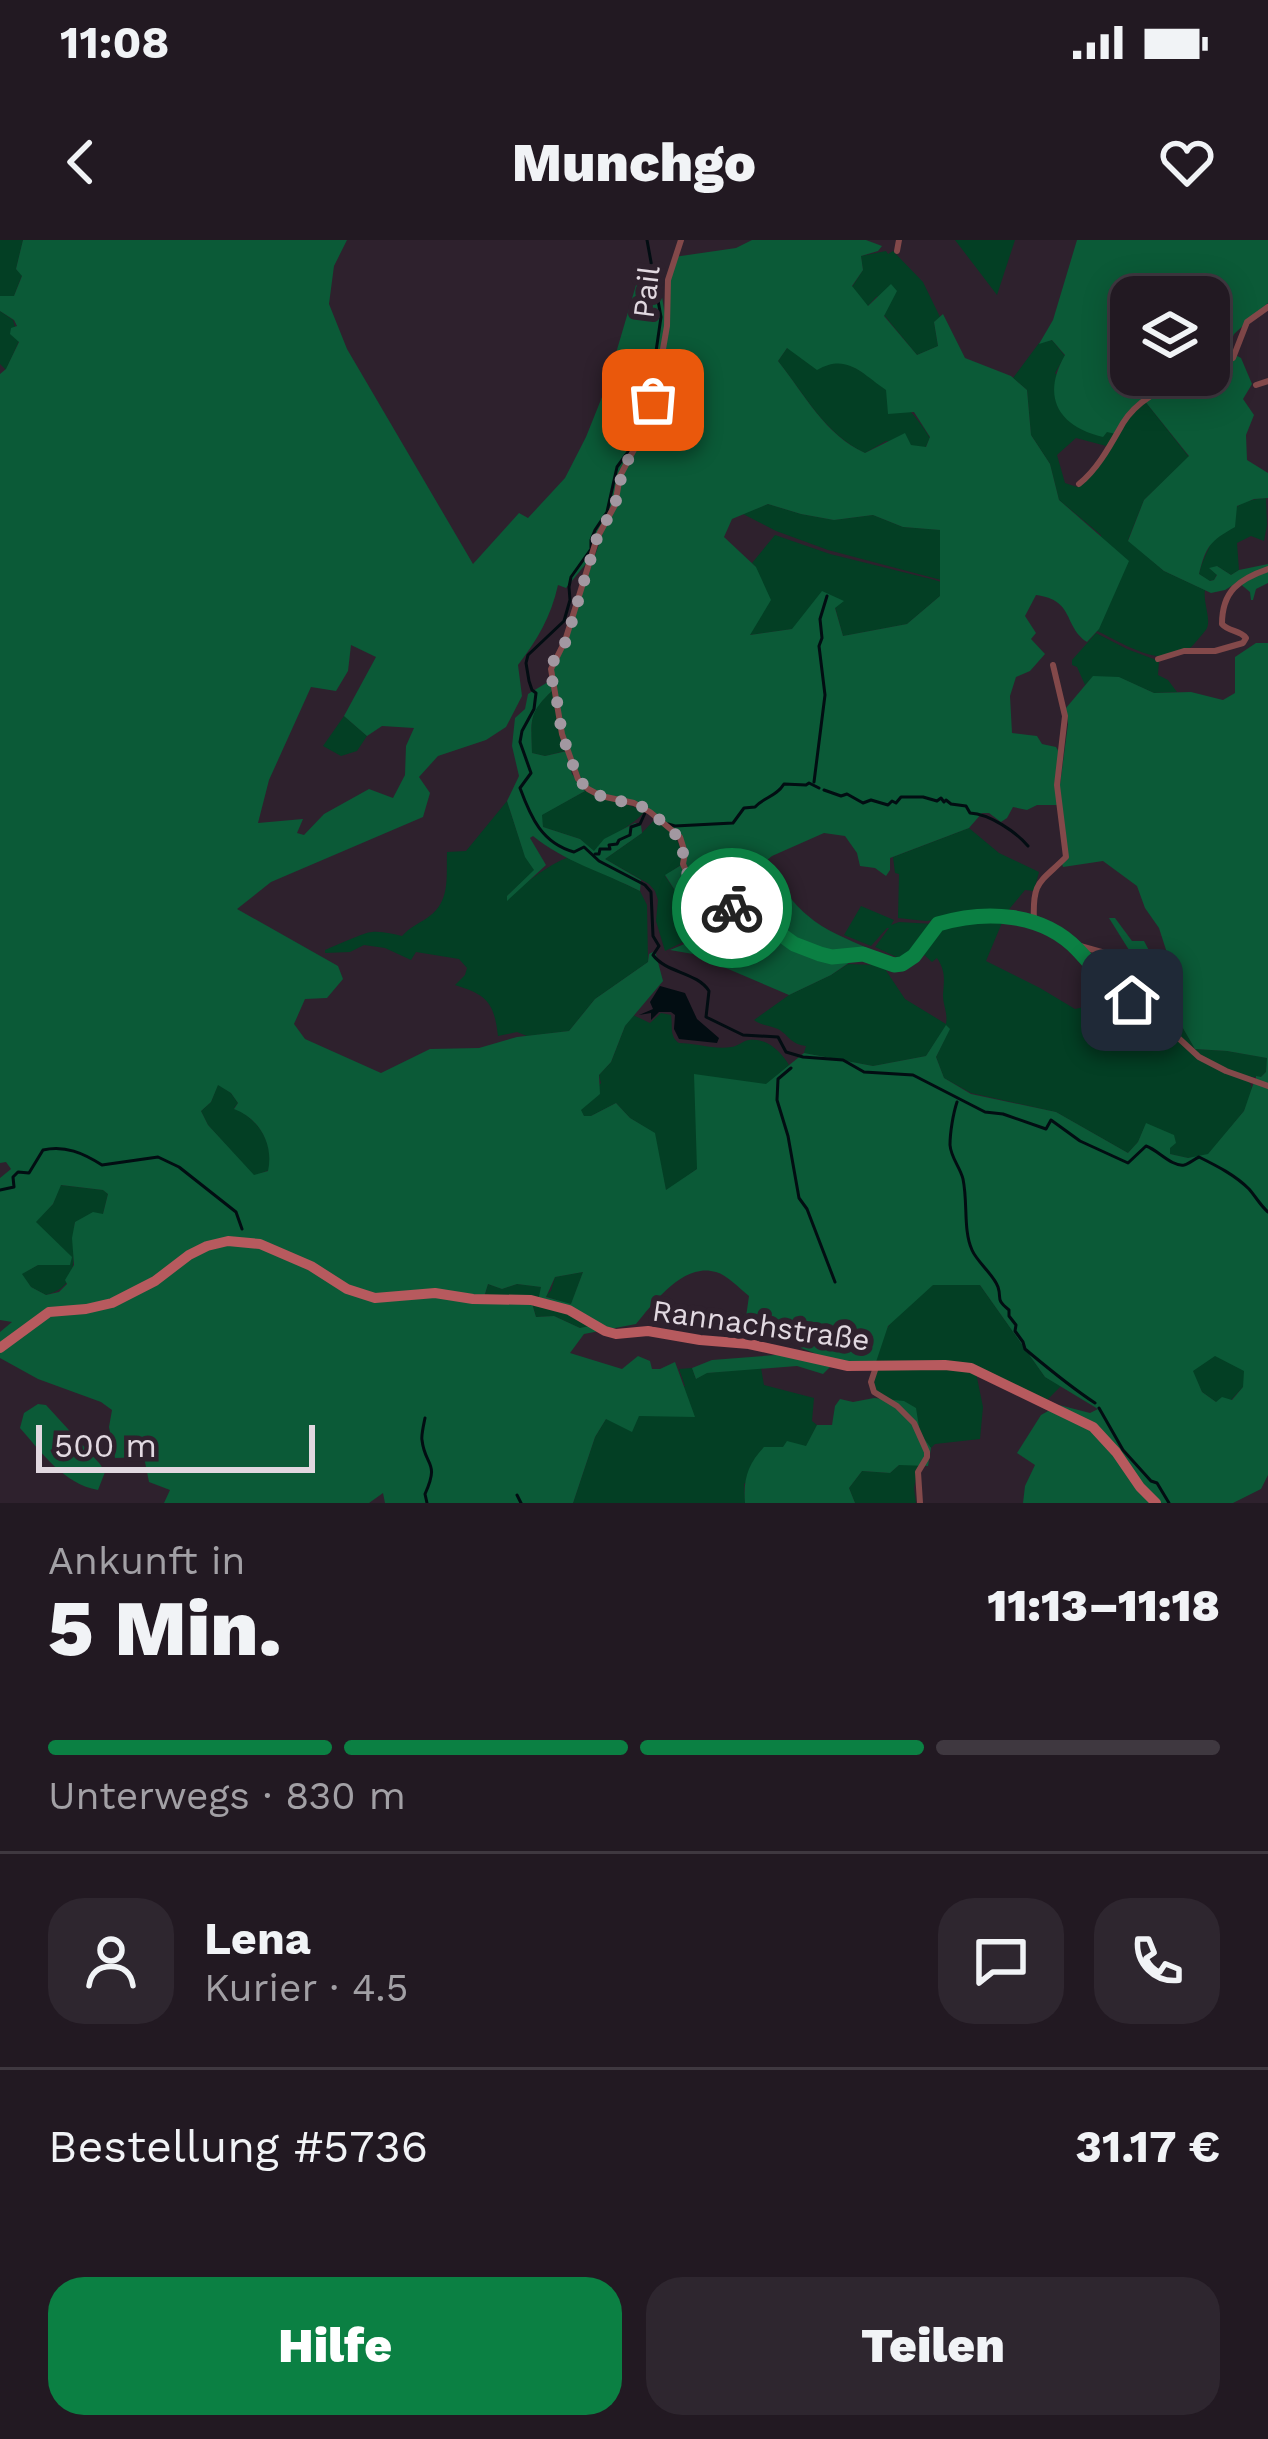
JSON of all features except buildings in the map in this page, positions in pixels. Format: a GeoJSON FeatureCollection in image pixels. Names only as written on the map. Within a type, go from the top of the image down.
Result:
{"type":"FeatureCollection","features":[{"type":"Feature","properties":{"kind":"street","name":"Pail"},"geometry":{"type":"LineString","coordinates":[[681,240],[668,280],[667,326],[653,400],[623,469],[615,505],[597,538],[566,641],[551,669],[562,734],[578,779],[601,796],[643,807],[669,827],[683,843],[688,875],[724,904],[747,910],[794,944],[820,954],[854,953],[902,964],[944,921],[993,914],[1034,922],[1070,942],[1105,953]]}},
{"type":"Feature","properties":{"kind":"street"},"geometry":{"type":"LineString","coordinates":[[897,251],[899,240]]}},
{"type":"Feature","properties":{"kind":"street"},"geometry":{"type":"LineString","coordinates":[[1230,359],[1247,322],[1268,307]]}},
{"type":"Feature","properties":{"kind":"street"},"geometry":{"type":"LineString","coordinates":[[1256,386],[1267,384]]}},
{"type":"Feature","properties":{"kind":"street"},"geometry":{"type":"LineString","coordinates":[[1079,484],[1116,439],[1125,420],[1150,396]]}},
{"type":"Feature","properties":{"kind":"street"},"geometry":{"type":"LineString","coordinates":[[1158,659],[1246,641],[1244,635],[1222,624],[1222,610],[1240,581],[1268,569]]}},
{"type":"Feature","properties":{"kind":"street"},"geometry":{"type":"LineString","coordinates":[[1034,922],[1040,880],[1066,857],[1057,784],[1065,706],[1053,665]]}},
{"type":"Feature","properties":{"kind":"street","name":"Pail"},"geometry":{"type":"LineString","coordinates":[[1070,942],[1120,994],[1148,1009],[1199,1057],[1268,1086]]}},
{"type":"Feature","properties":{"kind":"street","name":"Rannachstraße"},"geometry":{"type":"LineString","coordinates":[[0,1348],[49,1312],[112,1303],[207,1246],[233,1241],[260,1244],[311,1266],[347,1289],[375,1298],[435,1293],[531,1300],[569,1310],[616,1334],[656,1332],[786,1350],[838,1365],[971,1368],[1083,1420],[1105,1438],[1156,1503]]}},
{"type":"Feature","properties":{"kind":"street"},"geometry":{"type":"LineString","coordinates":[[877,1366],[871,1382],[874,1391],[914,1423],[927,1451],[918,1472],[920,1503]]}},
{"type":"Feature","properties":{"kind":"green space"},"geometry":{"type":"Polygon","coordinates":[[[0,240],[23,240],[16,269],[22,275],[14,296],[0,296],[0,240]]]}},
{"type":"Feature","properties":{"kind":"green space"},"geometry":{"type":"Polygon","coordinates":[[[23,240],[347,240],[334,266],[329,304],[347,349],[473,564],[519,513],[528,518],[565,478],[606,387],[636,285],[646,283],[649,293],[662,297],[667,326],[667,289],[674,257],[736,248],[752,240],[866,240],[882,246],[861,256],[863,270],[852,286],[868,306],[891,284],[897,291],[884,316],[917,355],[938,346],[934,322],[943,314],[965,358],[1011,376],[1027,390],[1031,435],[1050,464],[1059,500],[1129,561],[1099,629],[1087,642],[1063,608],[1048,598],[1036,595],[1025,616],[1036,633],[1031,639],[1045,654],[1030,671],[1016,677],[1010,696],[1012,733],[1037,736],[1042,744],[1056,747],[1061,756],[1058,805],[1027,810],[1013,807],[1001,822],[982,813],[969,828],[890,858],[886,876],[860,866],[845,836],[824,833],[772,856],[754,871],[779,885],[821,926],[869,949],[789,995],[693,954],[670,950],[694,940],[678,895],[665,875],[683,864],[683,843],[643,807],[588,789],[567,756],[572,774],[585,791],[542,815],[543,827],[580,839],[594,851],[604,839],[635,823],[641,825],[642,833],[605,859],[641,880],[640,891],[571,860],[533,836],[546,865],[507,901],[534,870],[525,857],[507,801],[519,776],[512,746],[515,718],[525,709],[528,694],[548,682],[553,688],[551,669],[612,507],[595,536],[589,560],[566,588],[558,585],[542,628],[518,665],[522,696],[506,727],[486,740],[438,756],[419,777],[430,793],[423,817],[271,882],[237,909],[338,966],[343,979],[327,998],[305,999],[294,1024],[305,1039],[381,1073],[430,1049],[479,1048],[517,1037],[569,1031],[595,999],[648,962],[655,951],[663,981],[625,1026],[611,1062],[599,1075],[600,1094],[581,1110],[584,1116],[591,1116],[616,1103],[655,1133],[666,1190],[697,1169],[694,1074],[766,1084],[804,1053],[873,1066],[926,1056],[946,1025],[950,1029],[936,1057],[944,1078],[971,1094],[1056,1112],[1128,1153],[1146,1123],[1174,1135],[1176,1143],[1170,1154],[1188,1158],[1208,1154],[1244,1111],[1254,1082],[1268,1087],[1268,1475],[1261,1489],[1233,1503],[1023,1503],[1035,1465],[1017,1453],[1041,1415],[1059,1405],[1090,1413],[1098,1409],[1045,1377],[980,1285],[933,1285],[888,1326],[876,1362],[835,1361],[746,1317],[749,1296],[720,1274],[704,1270],[681,1278],[636,1324],[584,1334],[570,1353],[622,1369],[638,1356],[650,1361],[652,1369],[675,1362],[695,1417],[639,1416],[632,1432],[606,1419],[595,1437],[573,1503],[385,1503],[383,1493],[369,1503],[164,1503],[170,1490],[149,1482],[144,1457],[115,1458],[109,1427],[112,1410],[0,1358],[0,1332],[12,1322],[0,1320],[0,1178],[11,1169],[6,1162],[0,1163],[0,374],[19,342],[10,334],[17,326],[14,320],[0,311],[0,296],[14,296],[22,276],[16,269],[23,240]],[[787,348],[778,361],[838,436],[865,453],[905,433],[911,445],[926,447],[930,437],[914,412],[888,414],[886,390],[853,367],[837,364],[817,370],[787,348]],[[768,504],[732,519],[724,537],[756,567],[771,600],[750,635],[792,629],[822,591],[844,601],[835,608],[843,636],[907,624],[940,596],[940,530],[903,527],[873,515],[834,520],[768,504]],[[351,645],[348,671],[336,691],[311,687],[269,780],[258,823],[303,819],[297,833],[304,835],[324,814],[369,789],[393,798],[405,775],[406,746],[414,728],[382,726],[367,736],[344,716],[376,657],[351,645]],[[554,689],[539,704],[532,724],[532,753],[545,756],[567,751],[554,689]],[[218,1085],[201,1111],[254,1175],[268,1171],[269,1151],[263,1133],[234,1109],[238,1103],[231,1093],[218,1085]],[[61,1185],[53,1204],[36,1222],[72,1257],[70,1265],[38,1265],[22,1274],[31,1287],[46,1295],[59,1292],[74,1265],[75,1222],[93,1212],[103,1214],[108,1194],[61,1185]],[[583,1272],[555,1277],[546,1297],[571,1304],[583,1272]],[[488,1284],[484,1297],[531,1300],[536,1317],[554,1316],[580,1328],[594,1325],[538,1301],[541,1287],[517,1284],[502,1289],[488,1284]],[[1215,1356],[1193,1371],[1202,1392],[1216,1402],[1222,1397],[1232,1400],[1243,1387],[1244,1371],[1215,1356]]]}},
{"type":"Feature","properties":{"kind":"green space"},"geometry":{"type":"Polygon","coordinates":[[[955,240],[1015,240],[997,295],[955,240]]]}},
{"type":"Feature","properties":{"kind":"green space"},"geometry":{"type":"Polygon","coordinates":[[[1077,240],[1268,240],[1268,303],[1234,334],[1230,345],[1230,276],[1110,276],[1110,396],[1230,396],[1230,352],[1241,358],[1252,384],[1243,399],[1254,415],[1246,435],[1247,460],[1268,473],[1268,498],[1237,506],[1235,527],[1210,545],[1199,574],[1210,581],[1217,575],[1209,568],[1217,566],[1231,575],[1268,564],[1268,583],[1256,589],[1253,600],[1238,582],[1211,593],[1164,571],[1128,541],[1144,500],[1189,456],[1144,400],[1116,434],[1107,432],[1103,437],[1075,425],[1058,408],[1055,397],[1054,384],[1065,355],[1052,340],[1039,344],[1053,320],[1077,240]]]}},
{"type":"Feature","properties":{"kind":"green space"},"geometry":{"type":"Polygon","coordinates":[[[893,251],[923,282],[940,317],[934,322],[938,346],[917,355],[884,315],[896,291],[876,297],[867,307],[852,287],[863,270],[861,256],[893,251]]]}},
{"type":"Feature","properties":{"kind":"green space"},"geometry":{"type":"Polygon","coordinates":[[[0,311],[13,320],[19,341],[6,370],[0,364],[0,311]]]}},
{"type":"Feature","properties":{"kind":"green space"},"geometry":{"type":"Polygon","coordinates":[[[1052,340],[1065,356],[1055,373],[1107,431],[1144,400],[1189,457],[1144,500],[1128,540],[1164,571],[1205,590],[1207,628],[1184,652],[1160,657],[1147,654],[1097,631],[1101,535],[1059,500],[1050,464],[1031,435],[1027,390],[1013,378],[1039,343],[1052,340]],[[1076,438],[1057,455],[1065,483],[1077,487],[1110,447],[1076,438]]]}},
{"type":"Feature","properties":{"kind":"green space"},"geometry":{"type":"Polygon","coordinates":[[[787,348],[846,363],[874,380],[923,427],[930,438],[925,448],[886,441],[865,453],[851,445],[817,413],[778,361],[787,348]]]}},
{"type":"Feature","properties":{"kind":"green space"},"geometry":{"type":"Polygon","coordinates":[[[1266,498],[1264,541],[1251,536],[1237,543],[1239,570],[1231,575],[1217,566],[1210,569],[1217,574],[1209,581],[1199,574],[1214,537],[1232,512],[1244,502],[1266,498]]]}},
{"type":"Feature","properties":{"kind":"green space"},"geometry":{"type":"Polygon","coordinates":[[[768,504],[834,520],[873,515],[903,527],[941,530],[941,580],[828,550],[743,514],[768,504]]]}},
{"type":"Feature","properties":{"kind":"green space"},"geometry":{"type":"Polygon","coordinates":[[[775,535],[941,582],[940,596],[907,624],[843,636],[835,607],[843,601],[792,629],[749,635],[756,567],[752,563],[775,535]]]}},
{"type":"Feature","properties":{"kind":"green space"},"geometry":{"type":"Polygon","coordinates":[[[1096,633],[1159,661],[1158,675],[1177,692],[1154,693],[1118,677],[1093,677],[1085,685],[1072,660],[1096,633]]]}},
{"type":"Feature","properties":{"kind":"green space"},"geometry":{"type":"Polygon","coordinates":[[[1256,643],[1268,643],[1268,1084],[1256,1080],[1266,1072],[1267,1058],[1195,1049],[1160,977],[1134,958],[1109,918],[1115,918],[1132,941],[1144,941],[1162,965],[1167,953],[1137,886],[1103,861],[1063,867],[1068,859],[1059,792],[1066,708],[1093,676],[1119,677],[1154,693],[1191,692],[1223,700],[1235,693],[1235,657],[1256,643]]]}},
{"type":"Feature","properties":{"kind":"green space"},"geometry":{"type":"Polygon","coordinates":[[[554,689],[565,751],[545,756],[532,753],[533,717],[554,689]]]}},
{"type":"Feature","properties":{"kind":"green space"},"geometry":{"type":"Polygon","coordinates":[[[344,716],[367,736],[357,751],[341,756],[323,746],[344,716]]]}},
{"type":"Feature","properties":{"kind":"green space"},"geometry":{"type":"Polygon","coordinates":[[[587,790],[645,811],[594,852],[580,839],[543,827],[541,815],[587,790]]]}},
{"type":"Feature","properties":{"kind":"green space"},"geometry":{"type":"Polygon","coordinates":[[[507,801],[525,856],[535,870],[507,896],[569,857],[640,891],[647,905],[648,962],[595,999],[569,1031],[498,1036],[487,1002],[455,985],[467,968],[459,959],[416,952],[411,960],[364,945],[350,952],[325,953],[368,933],[402,936],[435,912],[446,888],[447,852],[466,851],[507,801]]]}},
{"type":"Feature","properties":{"kind":"green space"},"geometry":{"type":"Polygon","coordinates":[[[656,818],[679,843],[682,864],[665,876],[678,895],[693,937],[665,951],[656,921],[655,891],[605,859],[656,818]]]}},
{"type":"Feature","properties":{"kind":"green space"},"geometry":{"type":"Polygon","coordinates":[[[969,828],[999,853],[1039,872],[1034,891],[1025,890],[1006,913],[926,921],[898,918],[899,874],[893,857],[969,828]]]}},
{"type":"Feature","properties":{"kind":"green space"},"geometry":{"type":"Polygon","coordinates":[[[861,906],[894,920],[891,925],[934,924],[905,961],[875,947],[889,928],[871,946],[844,935],[861,906]]]}},
{"type":"Feature","properties":{"kind":"green space"},"geometry":{"type":"Polygon","coordinates":[[[1004,918],[986,961],[1075,1009],[1124,998],[1141,1006],[1199,1056],[1149,1009],[1126,996],[1133,978],[1130,959],[1134,958],[1160,977],[1195,1049],[1268,1058],[1261,1077],[1247,1077],[1253,1090],[1244,1111],[1208,1155],[1170,1154],[1170,1148],[1146,1124],[1128,1153],[1056,1112],[971,1093],[944,1078],[936,1057],[949,1030],[946,1026],[926,1056],[873,1066],[804,1053],[806,1046],[754,1020],[848,964],[885,969],[905,999],[946,1024],[942,967],[937,958],[932,962],[921,952],[922,947],[940,925],[1004,918]]]}},
{"type":"Feature","properties":{"kind":"green space"},"geometry":{"type":"Polygon","coordinates":[[[661,1013],[671,1015],[679,1043],[725,1048],[762,1041],[789,1065],[766,1085],[697,1169],[666,1191],[654,1133],[616,1103],[591,1116],[580,1110],[601,1083],[599,1075],[611,1062],[633,1015],[650,1023],[661,1013]]]}},
{"type":"Feature","properties":{"kind":"green space"},"geometry":{"type":"Polygon","coordinates":[[[218,1084],[238,1103],[234,1108],[263,1133],[269,1170],[254,1176],[208,1125],[201,1111],[211,1102],[218,1084]]]}},
{"type":"Feature","properties":{"kind":"green space"},"geometry":{"type":"Polygon","coordinates":[[[60,1185],[108,1194],[103,1214],[75,1222],[71,1275],[46,1295],[21,1274],[38,1265],[69,1264],[71,1257],[35,1222],[53,1204],[60,1185]]]}},
{"type":"Feature","properties":{"kind":"green space"},"geometry":{"type":"Polygon","coordinates":[[[583,1272],[571,1305],[545,1296],[555,1277],[583,1272]]]}},
{"type":"Feature","properties":{"kind":"green space"},"geometry":{"type":"Polygon","coordinates":[[[488,1284],[502,1289],[517,1284],[542,1287],[539,1301],[595,1326],[580,1328],[554,1316],[536,1317],[531,1300],[484,1298],[488,1284]]]}},
{"type":"Feature","properties":{"kind":"green space"},"geometry":{"type":"Polygon","coordinates":[[[933,1284],[980,1285],[1045,1377],[1061,1386],[1047,1400],[975,1368],[983,1407],[980,1439],[931,1448],[875,1390],[874,1374],[890,1324],[933,1284]]]}},
{"type":"Feature","properties":{"kind":"green space"},"geometry":{"type":"Polygon","coordinates":[[[788,1354],[831,1366],[823,1374],[797,1366],[707,1373],[696,1379],[692,1368],[712,1360],[788,1354]]]}},
{"type":"Feature","properties":{"kind":"green space"},"geometry":{"type":"Polygon","coordinates":[[[1215,1355],[1244,1370],[1244,1386],[1231,1400],[1216,1402],[1202,1392],[1192,1371],[1215,1355]]]}},
{"type":"Feature","properties":{"kind":"green space"},"geometry":{"type":"Polygon","coordinates":[[[692,1368],[696,1379],[706,1373],[761,1368],[764,1385],[814,1398],[812,1421],[817,1425],[806,1447],[783,1447],[744,1484],[745,1503],[573,1503],[595,1437],[606,1419],[639,1416],[685,1386],[679,1369],[692,1368]]]}},
{"type":"Feature","properties":{"kind":"green space"},"geometry":{"type":"Polygon","coordinates":[[[840,1399],[904,1401],[916,1408],[920,1433],[931,1448],[928,1466],[899,1465],[890,1473],[862,1471],[849,1488],[855,1503],[745,1503],[748,1472],[764,1447],[783,1447],[787,1441],[806,1446],[817,1425],[832,1425],[840,1399]]]}},
{"type":"Feature","properties":{"kind":"green space"},"geometry":{"type":"Polygon","coordinates":[[[38,1404],[46,1405],[100,1464],[105,1472],[98,1490],[64,1474],[20,1428],[24,1413],[38,1404]]]}},
{"type":"Feature","properties":{"kind":"green space"},"geometry":{"type":"Polygon","coordinates":[[[899,1465],[919,1465],[916,1503],[855,1503],[849,1488],[862,1471],[890,1473],[899,1465]]]}},
{"type":"Feature","properties":{"kind":"shaded area"},"geometry":{"type":"Polygon","coordinates":[[[660,986],[685,993],[697,1019],[719,1038],[717,1043],[679,1039],[671,1012],[659,1012],[651,1020],[651,1013],[639,1015],[653,1009],[650,1002],[660,986]]]}},
{"type":"Feature","properties":{"kind":"waterway"},"geometry":{"type":"LineString","coordinates":[[647,240],[661,317],[649,400],[633,445],[617,467],[607,512],[595,530],[591,549],[571,577],[564,621],[528,655],[526,663],[536,693],[520,742],[531,773],[520,788],[533,819],[563,848],[574,852],[584,847],[599,861],[645,885],[651,892],[653,936],[659,946],[653,955],[704,985],[709,991],[706,1017],[743,1035],[778,1037],[786,1052],[803,1057],[843,1060],[864,1072],[913,1075],[985,1112],[1046,1129],[1051,1120],[1080,1141],[1128,1163],[1146,1146],[1179,1165],[1199,1157],[1238,1179],[1268,1212]]}},
{"type":"Feature","properties":{"kind":"waterway"},"geometry":{"type":"LineString","coordinates":[[814,782],[825,695],[820,619],[827,596]]}},
{"type":"Feature","properties":{"kind":"waterway"},"geometry":{"type":"LineString","coordinates":[[668,824],[733,823],[744,808],[755,807],[784,784],[809,783],[819,788]]}},
{"type":"Feature","properties":{"kind":"waterway"},"geometry":{"type":"LineString","coordinates":[[824,790],[863,803],[871,800],[888,805],[901,797],[941,798],[994,820],[1028,846]]}},
{"type":"Feature","properties":{"kind":"waterway"},"geometry":{"type":"LineString","coordinates":[[595,854],[630,835],[631,827],[640,824],[645,813]]}},
{"type":"Feature","properties":{"kind":"waterway"},"geometry":{"type":"LineString","coordinates":[[791,1068],[778,1079],[777,1100],[799,1198],[835,1282]]}},
{"type":"Feature","properties":{"kind":"waterway"},"geometry":{"type":"LineString","coordinates":[[957,1102],[950,1145],[963,1179],[972,1250],[996,1282],[1000,1301],[1009,1310],[1025,1349],[1095,1403]]}},
{"type":"Feature","properties":{"kind":"waterway"},"geometry":{"type":"LineString","coordinates":[[0,1190],[14,1187],[13,1177],[18,1172],[29,1173],[43,1150],[74,1151],[102,1165],[158,1157],[179,1167],[236,1212],[242,1229]]}},
{"type":"Feature","properties":{"kind":"waterway"},"geometry":{"type":"LineString","coordinates":[[1099,1408],[1123,1450],[1157,1483],[1169,1503]]}},
{"type":"Feature","properties":{"kind":"waterway"},"geometry":{"type":"LineString","coordinates":[[425,1418],[422,1440],[431,1470],[427,1503]]}},
{"type":"Feature","properties":{"kind":"waterway"},"geometry":{"type":"LineString","coordinates":[[517,1495],[521,1503]]}},
{"type":"Feature","properties":{"kind":"way so far"},"geometry":{"type":"LineString","coordinates":[[653,400],[620,476],[615,505],[597,538],[551,679],[562,734],[578,779],[601,796],[643,807],[669,827],[683,843],[688,875],[732,908]]}},
{"type":"Feature","properties":{"kind":"route"},"geometry":{"type":"LineString","coordinates":[[732,908],[747,910],[794,944],[820,954],[863,954],[894,965],[914,956],[933,928],[944,921],[1005,915],[1060,935],[1132,1000]]}}]}
